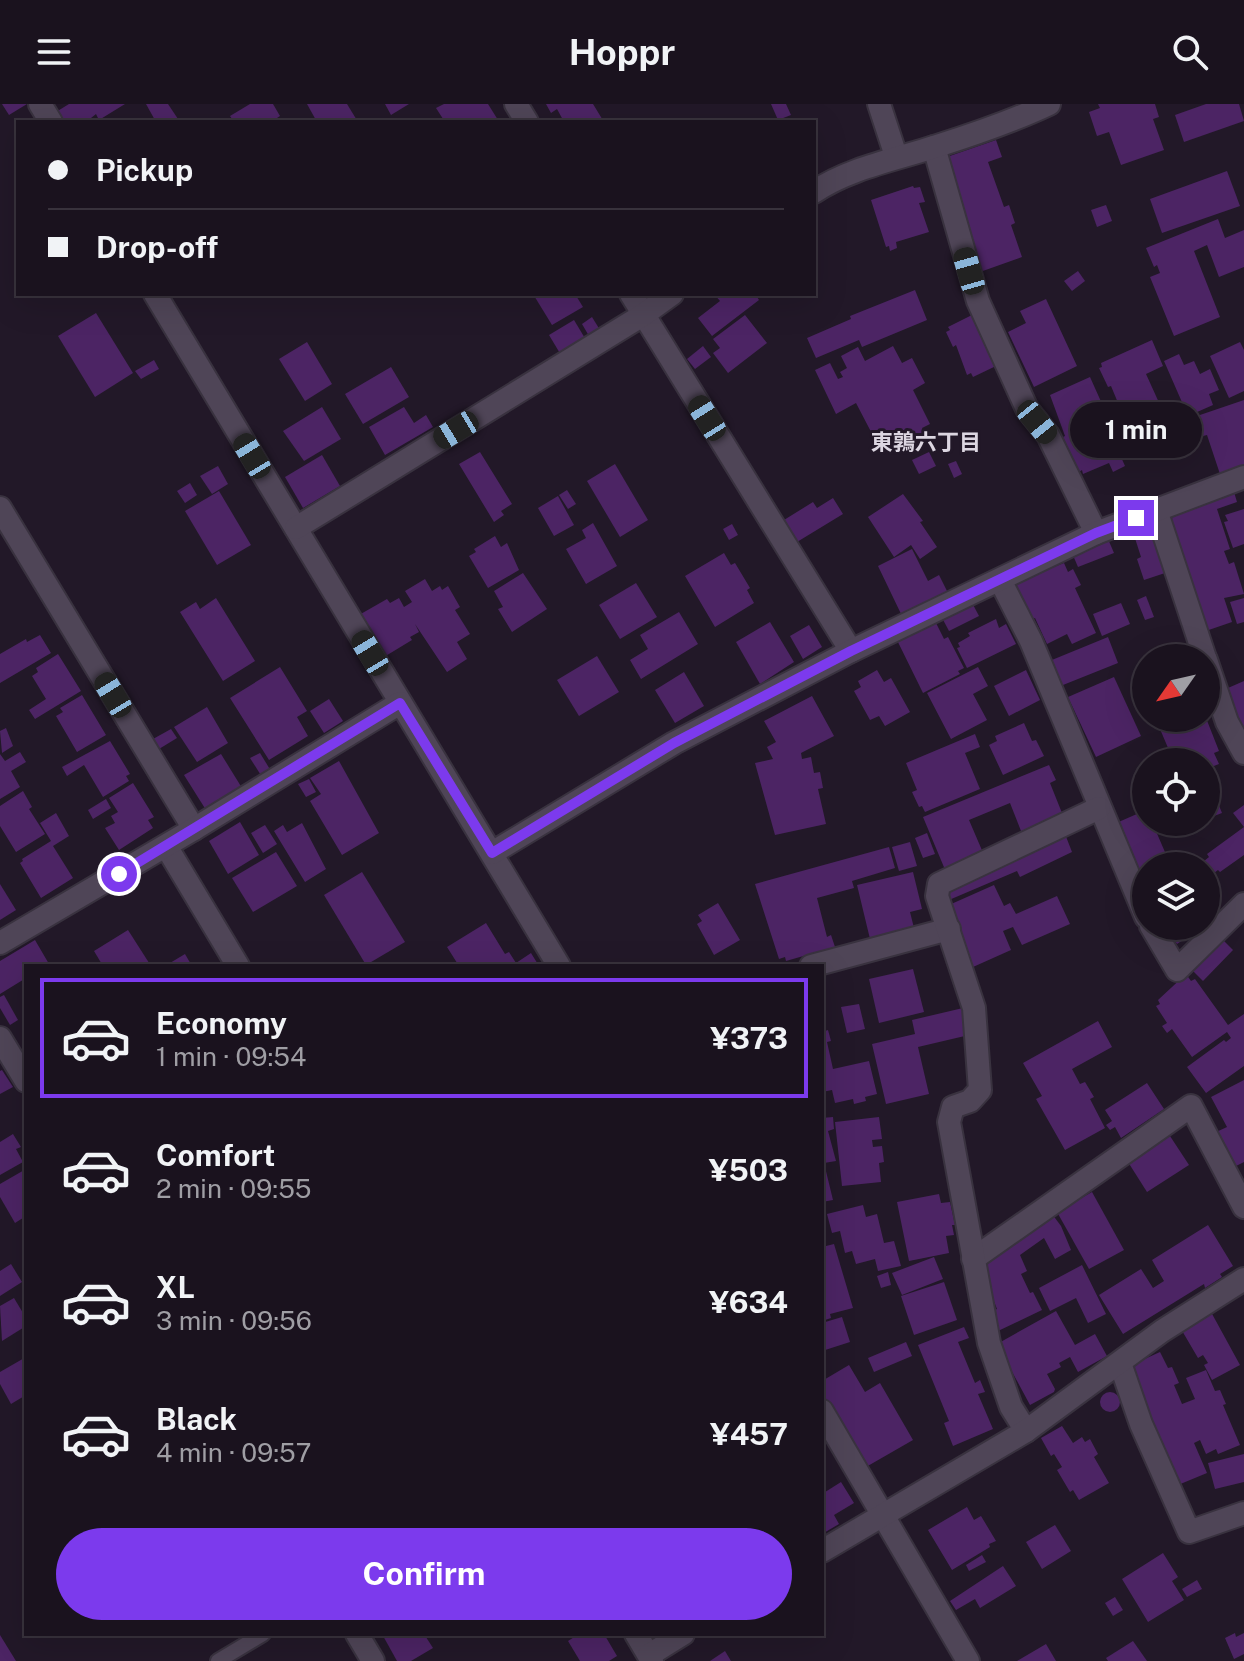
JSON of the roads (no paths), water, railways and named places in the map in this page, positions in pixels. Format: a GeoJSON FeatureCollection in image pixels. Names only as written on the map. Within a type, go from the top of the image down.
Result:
{"type":"FeatureCollection","features":[{"type":"Feature","properties":{"kind":"street"},"geometry":{"type":"LineString","coordinates":[[879,104],[896,156]]}},
{"type":"Feature","properties":{"kind":"street"},"geometry":{"type":"LineString","coordinates":[[816,191],[896,156],[934,147],[1017,119],[1049,104]]}},
{"type":"Feature","properties":{"kind":"street"},"geometry":{"type":"LineString","coordinates":[[934,147],[978,301],[1027,409],[1048,435],[1096,533]]}},
{"type":"Feature","properties":{"kind":"street"},"geometry":{"type":"LineString","coordinates":[[156,296],[558,964]]}},
{"type":"Feature","properties":{"kind":"street"},"geometry":{"type":"LineString","coordinates":[[632,296],[851,651]]}},
{"type":"Feature","properties":{"kind":"street"},"geometry":{"type":"LineString","coordinates":[[296,528],[669,296]]}},
{"type":"Feature","properties":{"kind":"street"},"geometry":{"type":"LineString","coordinates":[[492,853],[674,743],[851,651],[1096,533],[1244,477]]}},
{"type":"Feature","properties":{"kind":"street"},"geometry":{"type":"LineString","coordinates":[[0,508],[194,829]]}},
{"type":"Feature","properties":{"kind":"street"},"geometry":{"type":"LineString","coordinates":[[1156,510],[1201,644]]}},
{"type":"Feature","properties":{"kind":"street"},"geometry":{"type":"LineString","coordinates":[[1000,580],[1031,641],[1132,885]]}},
{"type":"Feature","properties":{"kind":"street"},"geometry":{"type":"LineString","coordinates":[[1220,701],[1227,722],[1244,753]]}},
{"type":"Feature","properties":{"kind":"street"},"geometry":{"type":"LineString","coordinates":[[0,943],[400,703]]}},
{"type":"Feature","properties":{"kind":"street"},"geometry":{"type":"LineString","coordinates":[[1026,1431],[1011,1407],[989,1343],[949,1122],[953,1107],[970,1101],[980,1090],[974,1008],[937,896],[939,884],[1099,808]]}},
{"type":"Feature","properties":{"kind":"street"},"geometry":{"type":"LineString","coordinates":[[166,846],[237,964]]}},
{"type":"Feature","properties":{"kind":"street"},"geometry":{"type":"LineString","coordinates":[[1220,928],[1244,904]]}},
{"type":"Feature","properties":{"kind":"street"},"geometry":{"type":"LineString","coordinates":[[818,964],[949,929]]}},
{"type":"Feature","properties":{"kind":"street"},"geometry":{"type":"LineString","coordinates":[[1159,940],[1177,970],[1207,940]]}},
{"type":"Feature","properties":{"kind":"street"},"geometry":{"type":"LineString","coordinates":[[0,1038],[24,1078]]}},
{"type":"Feature","properties":{"kind":"street"},"geometry":{"type":"LineString","coordinates":[[973,1259],[1191,1106],[1244,1207]]}},
{"type":"Feature","properties":{"kind":"street"},"geometry":{"type":"LineString","coordinates":[[824,1550],[1026,1431],[1162,1331],[1244,1279]]}},
{"type":"Feature","properties":{"kind":"street"},"geometry":{"type":"LineString","coordinates":[[1120,1363],[1141,1424],[1189,1532],[1244,1513]]}},
{"type":"Feature","properties":{"kind":"street"},"geometry":{"type":"LineString","coordinates":[[824,1414],[968,1661]]}},
{"type":"Feature","properties":{"kind":"street"},"geometry":{"type":"LineString","coordinates":[[358,1636],[373,1661]]}},
{"type":"Feature","properties":{"kind":"street"},"geometry":{"type":"LineString","coordinates":[[637,1636],[650,1658],[680,1636]]}},
{"type":"Feature","properties":{"kind":"lane"},"geometry":{"type":"LineString","coordinates":[[218,1661],[260,1636]]}},
{"type":"Feature","properties":{"kind":"district","name":"東鶉六丁目"},"geometry":{"type":"Point","coordinates":[926,442]}}]}
